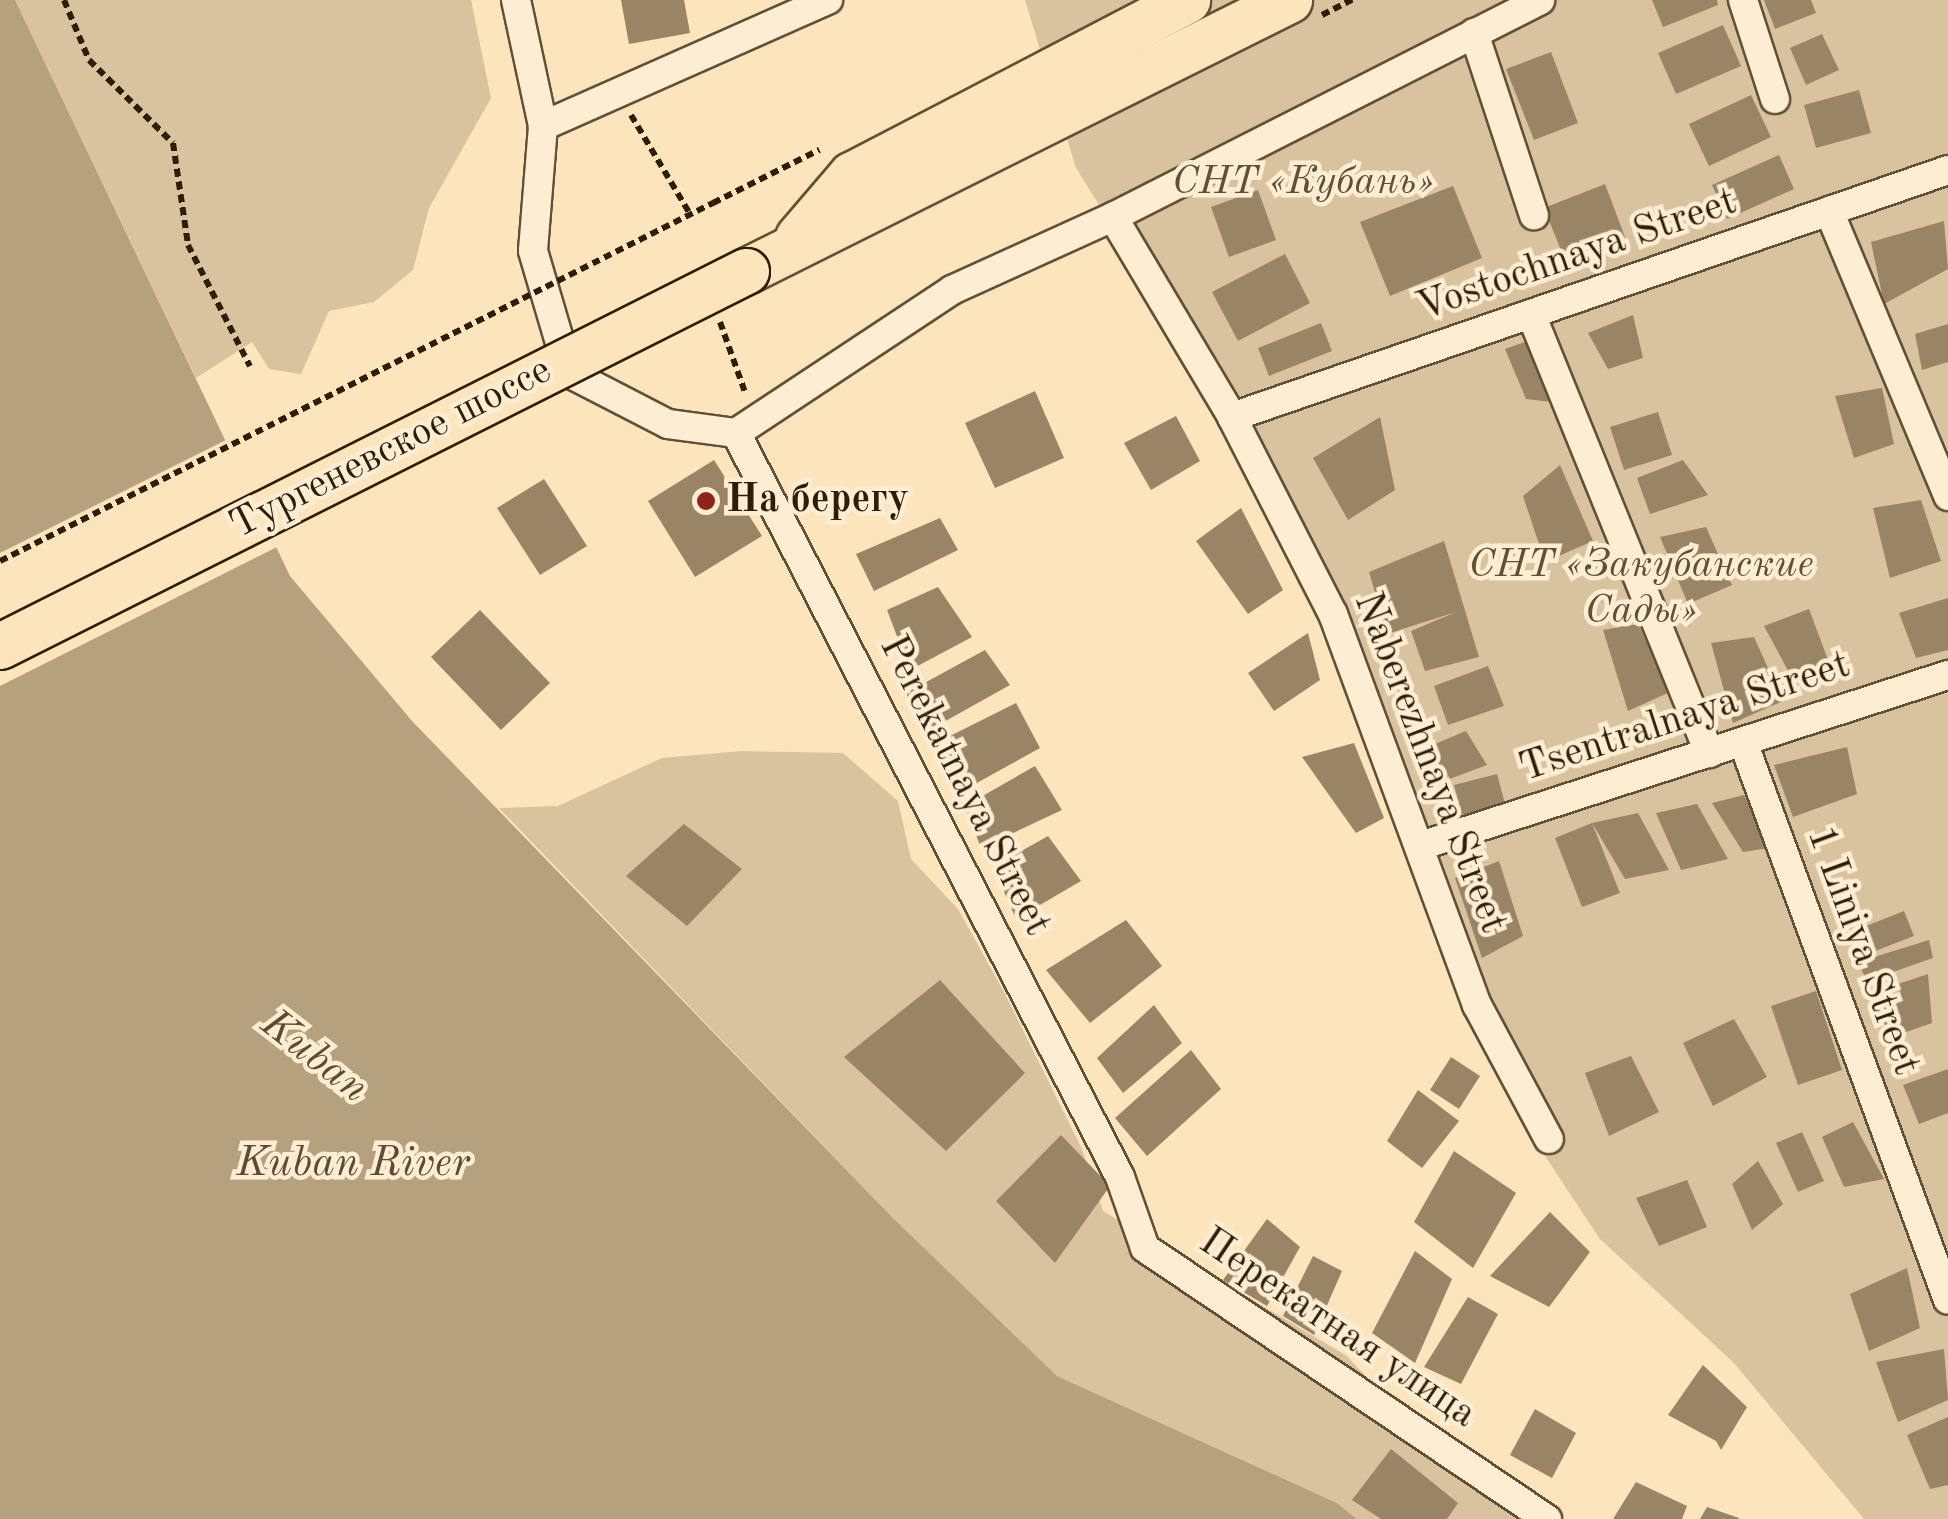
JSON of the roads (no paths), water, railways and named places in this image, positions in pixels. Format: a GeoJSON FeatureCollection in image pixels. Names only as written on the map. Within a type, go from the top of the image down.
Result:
{"type":"FeatureCollection","features":[{"type":"Feature","properties":{"kind":"highway","name":"Тургеневское шоссе"},"geometry":{"type":"LineString","coordinates":[[765,262],[851,175],[1187,0]]}},
{"type":"Feature","properties":{"kind":"highway","name":"Тургеневское шоссе"},"geometry":{"type":"LineString","coordinates":[[0,646],[1289,0]]}},
{"type":"Feature","properties":{"kind":"street"},"geometry":{"type":"LineString","coordinates":[[516,0],[543,126],[533,251],[569,373],[668,424],[745,426],[952,290],[1113,217],[1540,0]]}},
{"type":"Feature","properties":{"kind":"street"},"geometry":{"type":"LineString","coordinates":[[543,126],[828,0]]}},
{"type":"Feature","properties":{"kind":"street"},"geometry":{"type":"LineString","coordinates":[[1742,0],[1775,99]]}},
{"type":"Feature","properties":{"kind":"street"},"geometry":{"type":"LineString","coordinates":[[1474,33],[1534,215]]}},
{"type":"Feature","properties":{"kind":"street","name":"Vostochnaya Street"},"geometry":{"type":"LineString","coordinates":[[1232,416],[1948,170]]}},
{"type":"Feature","properties":{"kind":"street"},"geometry":{"type":"LineString","coordinates":[[1828,211],[1948,496]]}},
{"type":"Feature","properties":{"kind":"street","name":"Naberezhnaya Street"},"geometry":{"type":"LineString","coordinates":[[1113,217],[1232,416],[1333,614],[1433,841],[1477,1005],[1550,1139]]}},
{"type":"Feature","properties":{"kind":"street"},"geometry":{"type":"LineString","coordinates":[[1531,314],[1709,753]]}},
{"type":"Feature","properties":{"kind":"street","name":"Perekatnaya Street"},"geometry":{"type":"LineString","coordinates":[[745,426],[1120,1176],[1145,1248],[1547,1519]]}},
{"type":"Feature","properties":{"kind":"street","name":"Tsentralnaya Street"},"geometry":{"type":"LineString","coordinates":[[1433,841],[1948,675]]}},
{"type":"Feature","properties":{"kind":"street","name":"1 Liniya Street"},"geometry":{"type":"LineString","coordinates":[[1743,742],[1948,1300]]}},
{"type":"Feature","properties":{"kind":"water","name":"Kuban River"},"geometry":{"type":"Polygon","coordinates":[[[0,0],[15,0],[290,576],[412,721],[893,1218],[1057,1376],[1337,1503],[1357,1519],[0,1519],[0,0]]]}},
{"type":"Feature","properties":{"kind":"place","name":"На берегу"},"geometry":{"type":"Point","coordinates":[706,501]}},
{"type":"Feature","properties":{"kind":"park label","name":"СНТ «Кубань»"},"geometry":{"type":"Point","coordinates":[1303,183]}},
{"type":"Feature","properties":{"kind":"park label","name":"СНТ «Закубанские Сады»"},"geometry":{"type":"Point","coordinates":[1641,589]}},
{"type":"Feature","properties":{"kind":"water label","name":"Kuban"},"geometry":{"type":"Point","coordinates":[314,1057]}}]}
